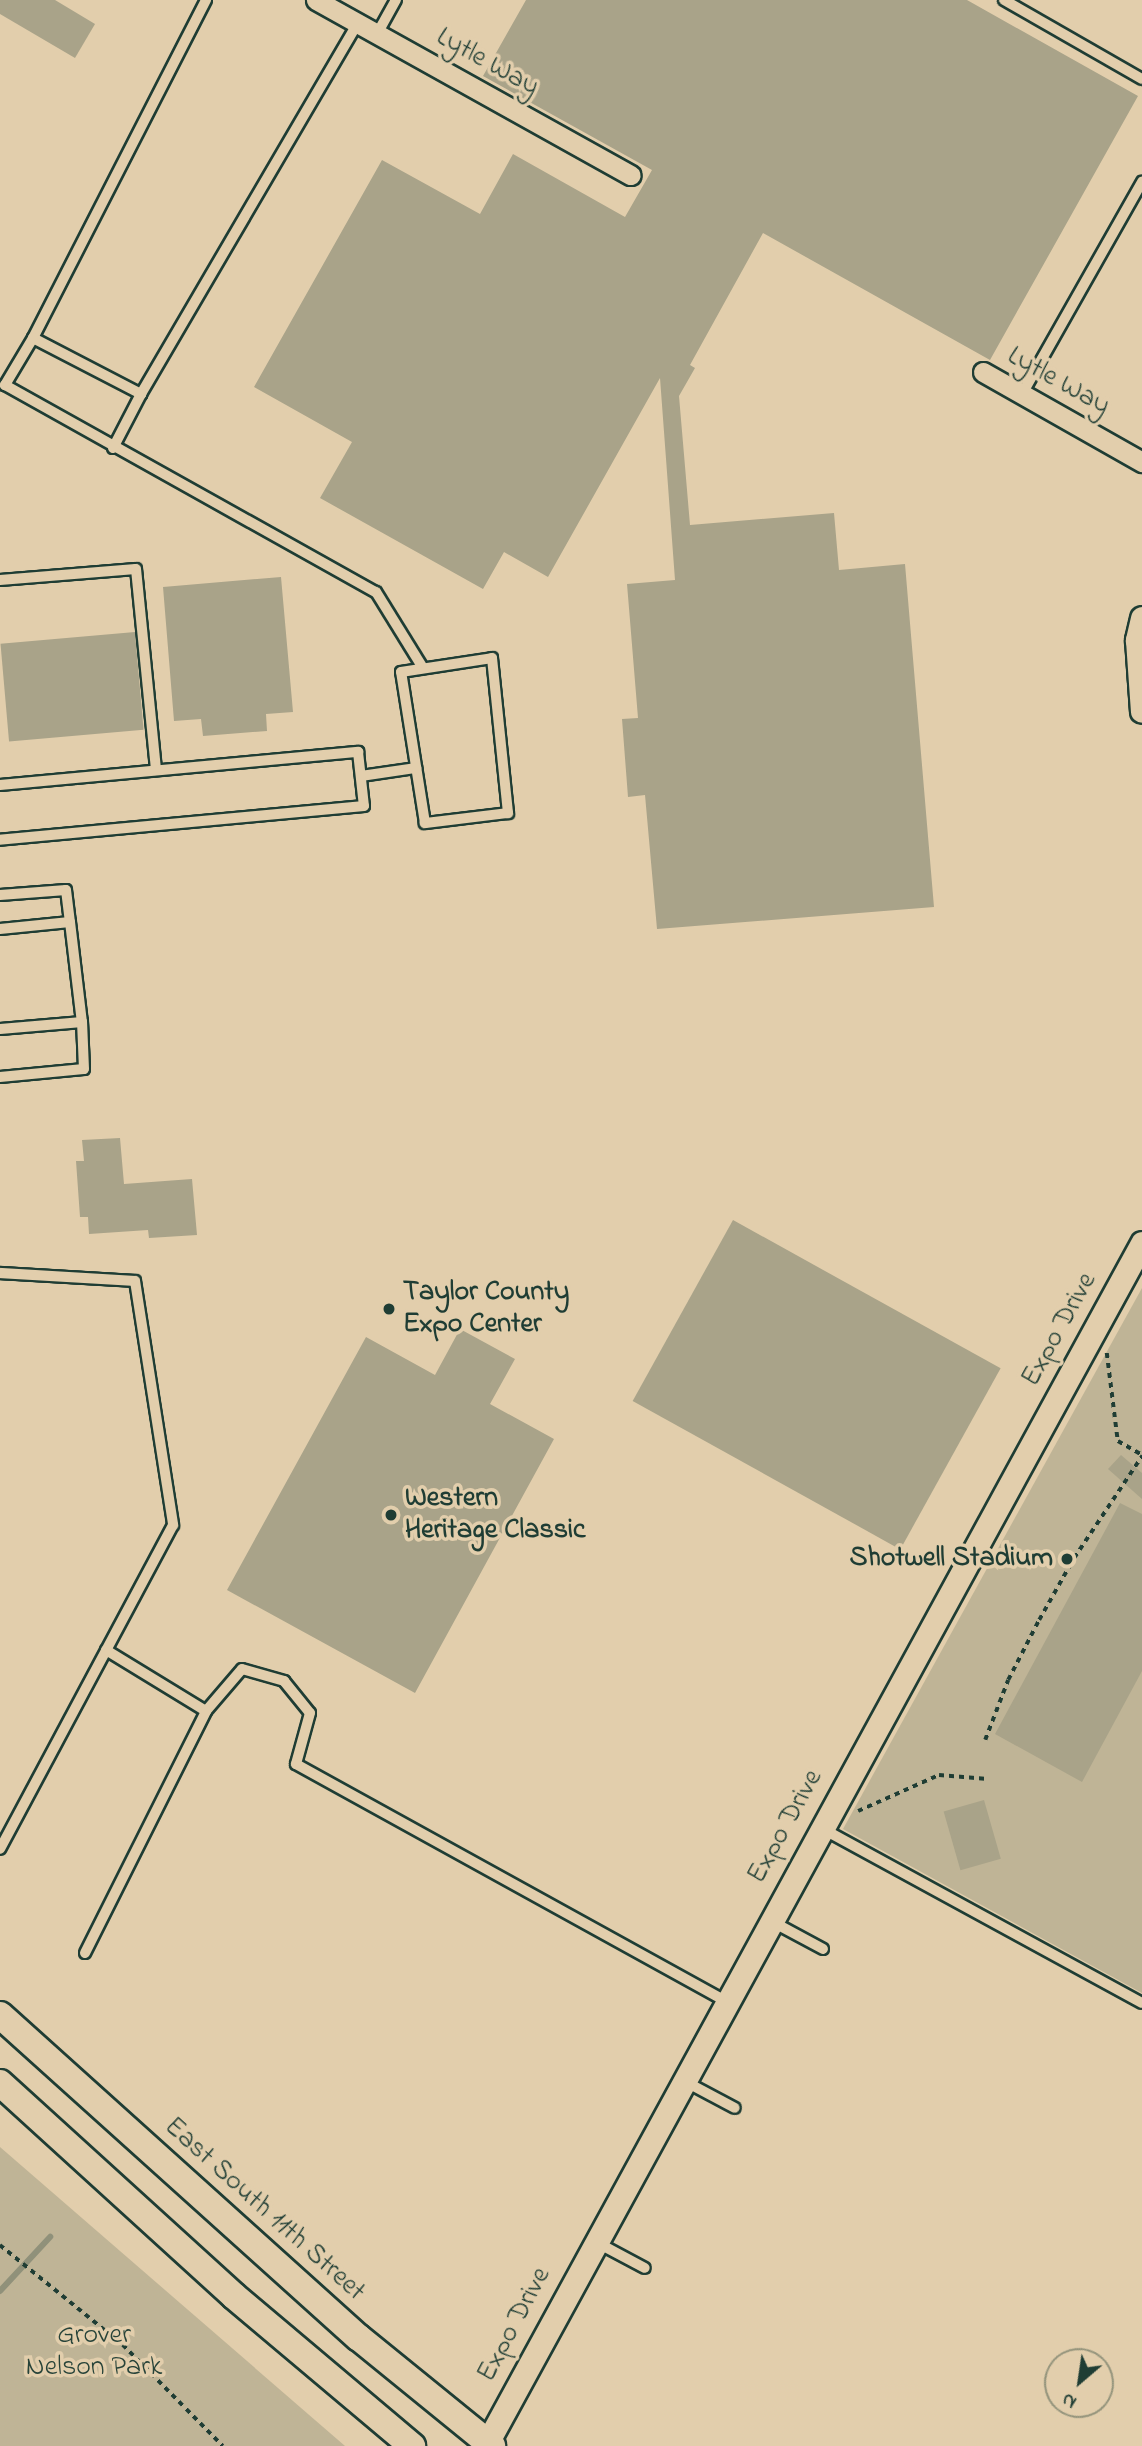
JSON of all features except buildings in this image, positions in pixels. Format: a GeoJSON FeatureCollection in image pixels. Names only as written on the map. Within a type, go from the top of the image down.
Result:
{"type":"FeatureCollection","features":[{"type":"Feature","properties":{"kind":"main road","name":"East South 11th Street"},"geometry":{"type":"LineString","coordinates":[[0,2015],[358,2337],[489,2445]]}},
{"type":"Feature","properties":{"kind":"main road"},"geometry":{"type":"LineString","coordinates":[[0,2083],[234,2296],[412,2446]]}},
{"type":"Feature","properties":{"kind":"street","name":"Lytle Way"},"geometry":{"type":"LineString","coordinates":[[316,0],[631,175]]}},
{"type":"Feature","properties":{"kind":"street","name":"Lytle Way"},"geometry":{"type":"LineString","coordinates":[[983,372],[1142,462]]}},
{"type":"Feature","properties":{"kind":"street"},"geometry":{"type":"LineString","coordinates":[[1142,618],[1137,640],[1142,711]]}},
{"type":"Feature","properties":{"kind":"street","name":"Expo Drive"},"geometry":{"type":"LineString","coordinates":[[489,2445],[594,2241],[1142,1243]]}},
{"type":"Feature","properties":{"kind":"lane"},"geometry":{"type":"LineString","coordinates":[[206,0],[33,338],[5,385],[113,448],[376,592],[423,668]]}},
{"type":"Feature","properties":{"kind":"lane"},"geometry":{"type":"LineString","coordinates":[[377,34],[397,0]]}},
{"type":"Feature","properties":{"kind":"lane"},"geometry":{"type":"LineString","coordinates":[[1004,0],[1142,79]]}},
{"type":"Feature","properties":{"kind":"lane"},"geometry":{"type":"LineString","coordinates":[[113,448],[141,394],[358,23]]}},
{"type":"Feature","properties":{"kind":"lane"},"geometry":{"type":"LineString","coordinates":[[1022,394],[1142,182]]}},
{"type":"Feature","properties":{"kind":"lane"},"geometry":{"type":"LineString","coordinates":[[33,338],[141,394]]}},
{"type":"Feature","properties":{"kind":"lane"},"geometry":{"type":"LineString","coordinates":[[0,580],[136,569],[156,771]]}},
{"type":"Feature","properties":{"kind":"lane"},"geometry":{"type":"LineString","coordinates":[[492,658],[508,813],[425,823],[401,672],[423,668],[492,658]]}},
{"type":"Feature","properties":{"kind":"lane"},"geometry":{"type":"LineString","coordinates":[[0,785],[358,752],[364,806],[0,839]]}},
{"type":"Feature","properties":{"kind":"lane"},"geometry":{"type":"LineString","coordinates":[[361,776],[416,768]]}},
{"type":"Feature","properties":{"kind":"lane"},"geometry":{"type":"LineString","coordinates":[[0,895],[66,890],[82,1022],[84,1069],[0,1077]]}},
{"type":"Feature","properties":{"kind":"lane"},"geometry":{"type":"LineString","coordinates":[[0,929],[70,922]]}},
{"type":"Feature","properties":{"kind":"lane"},"geometry":{"type":"LineString","coordinates":[[0,1029],[82,1022]]}},
{"type":"Feature","properties":{"kind":"lane"},"geometry":{"type":"LineString","coordinates":[[0,1273],[135,1281],[173,1525],[0,1849]]}},
{"type":"Feature","properties":{"kind":"lane"},"geometry":{"type":"LineString","coordinates":[[106,1650],[206,1712]]}},
{"type":"Feature","properties":{"kind":"lane"},"geometry":{"type":"LineString","coordinates":[[85,1952],[206,1712],[242,1669],[284,1681],[310,1713],[296,1763],[726,2001]]}},
{"type":"Feature","properties":{"kind":"lane"},"geometry":{"type":"LineString","coordinates":[[820,1828],[1142,2003]]}},
{"type":"Feature","properties":{"kind":"lane"},"geometry":{"type":"LineString","coordinates":[[769,1920],[823,1949]]}},
{"type":"Feature","properties":{"kind":"lane"},"geometry":{"type":"LineString","coordinates":[[682,2080],[735,2108]]}},
{"type":"Feature","properties":{"kind":"lane"},"geometry":{"type":"LineString","coordinates":[[594,2241],[645,2269]]}},
{"type":"Feature","properties":{"kind":"path"},"geometry":{"type":"LineString","coordinates":[[985,1740],[1008,1680],[1068,1568],[1142,1455],[1118,1441],[1102,1316]]}},
{"type":"Feature","properties":{"kind":"path"},"geometry":{"type":"LineString","coordinates":[[856,1812],[939,1775],[988,1779]]}},
{"type":"Feature","properties":{"kind":"path"},"geometry":{"type":"LineString","coordinates":[[0,2245],[123,2345],[223,2446]]}},
{"type":"Feature","properties":{"kind":"green space","name":"Shotwell Stadium"},"geometry":{"type":"Polygon","coordinates":[[[1142,1288],[1142,1993],[843,1829],[1142,1288]]]}},
{"type":"Feature","properties":{"kind":"green space","name":"Grover Nelson Park"},"geometry":{"type":"Polygon","coordinates":[[[0,2147],[345,2446],[0,2446],[0,2147]]]}},
{"type":"Feature","properties":{"kind":"waterway"},"geometry":{"type":"LineString","coordinates":[[0,2291],[50,2237]]}},
{"type":"Feature","properties":{"kind":"place","name":"Taylor County Expo Center"},"geometry":{"type":"Point","coordinates":[389,1309]}},
{"type":"Feature","properties":{"kind":"place","name":"Western Heritage Classic"},"geometry":{"type":"Point","coordinates":[391,1515]}},
{"type":"Feature","properties":{"kind":"place","name":"Shotwell Stadium"},"geometry":{"type":"Point","coordinates":[1067,1559]}}]}
